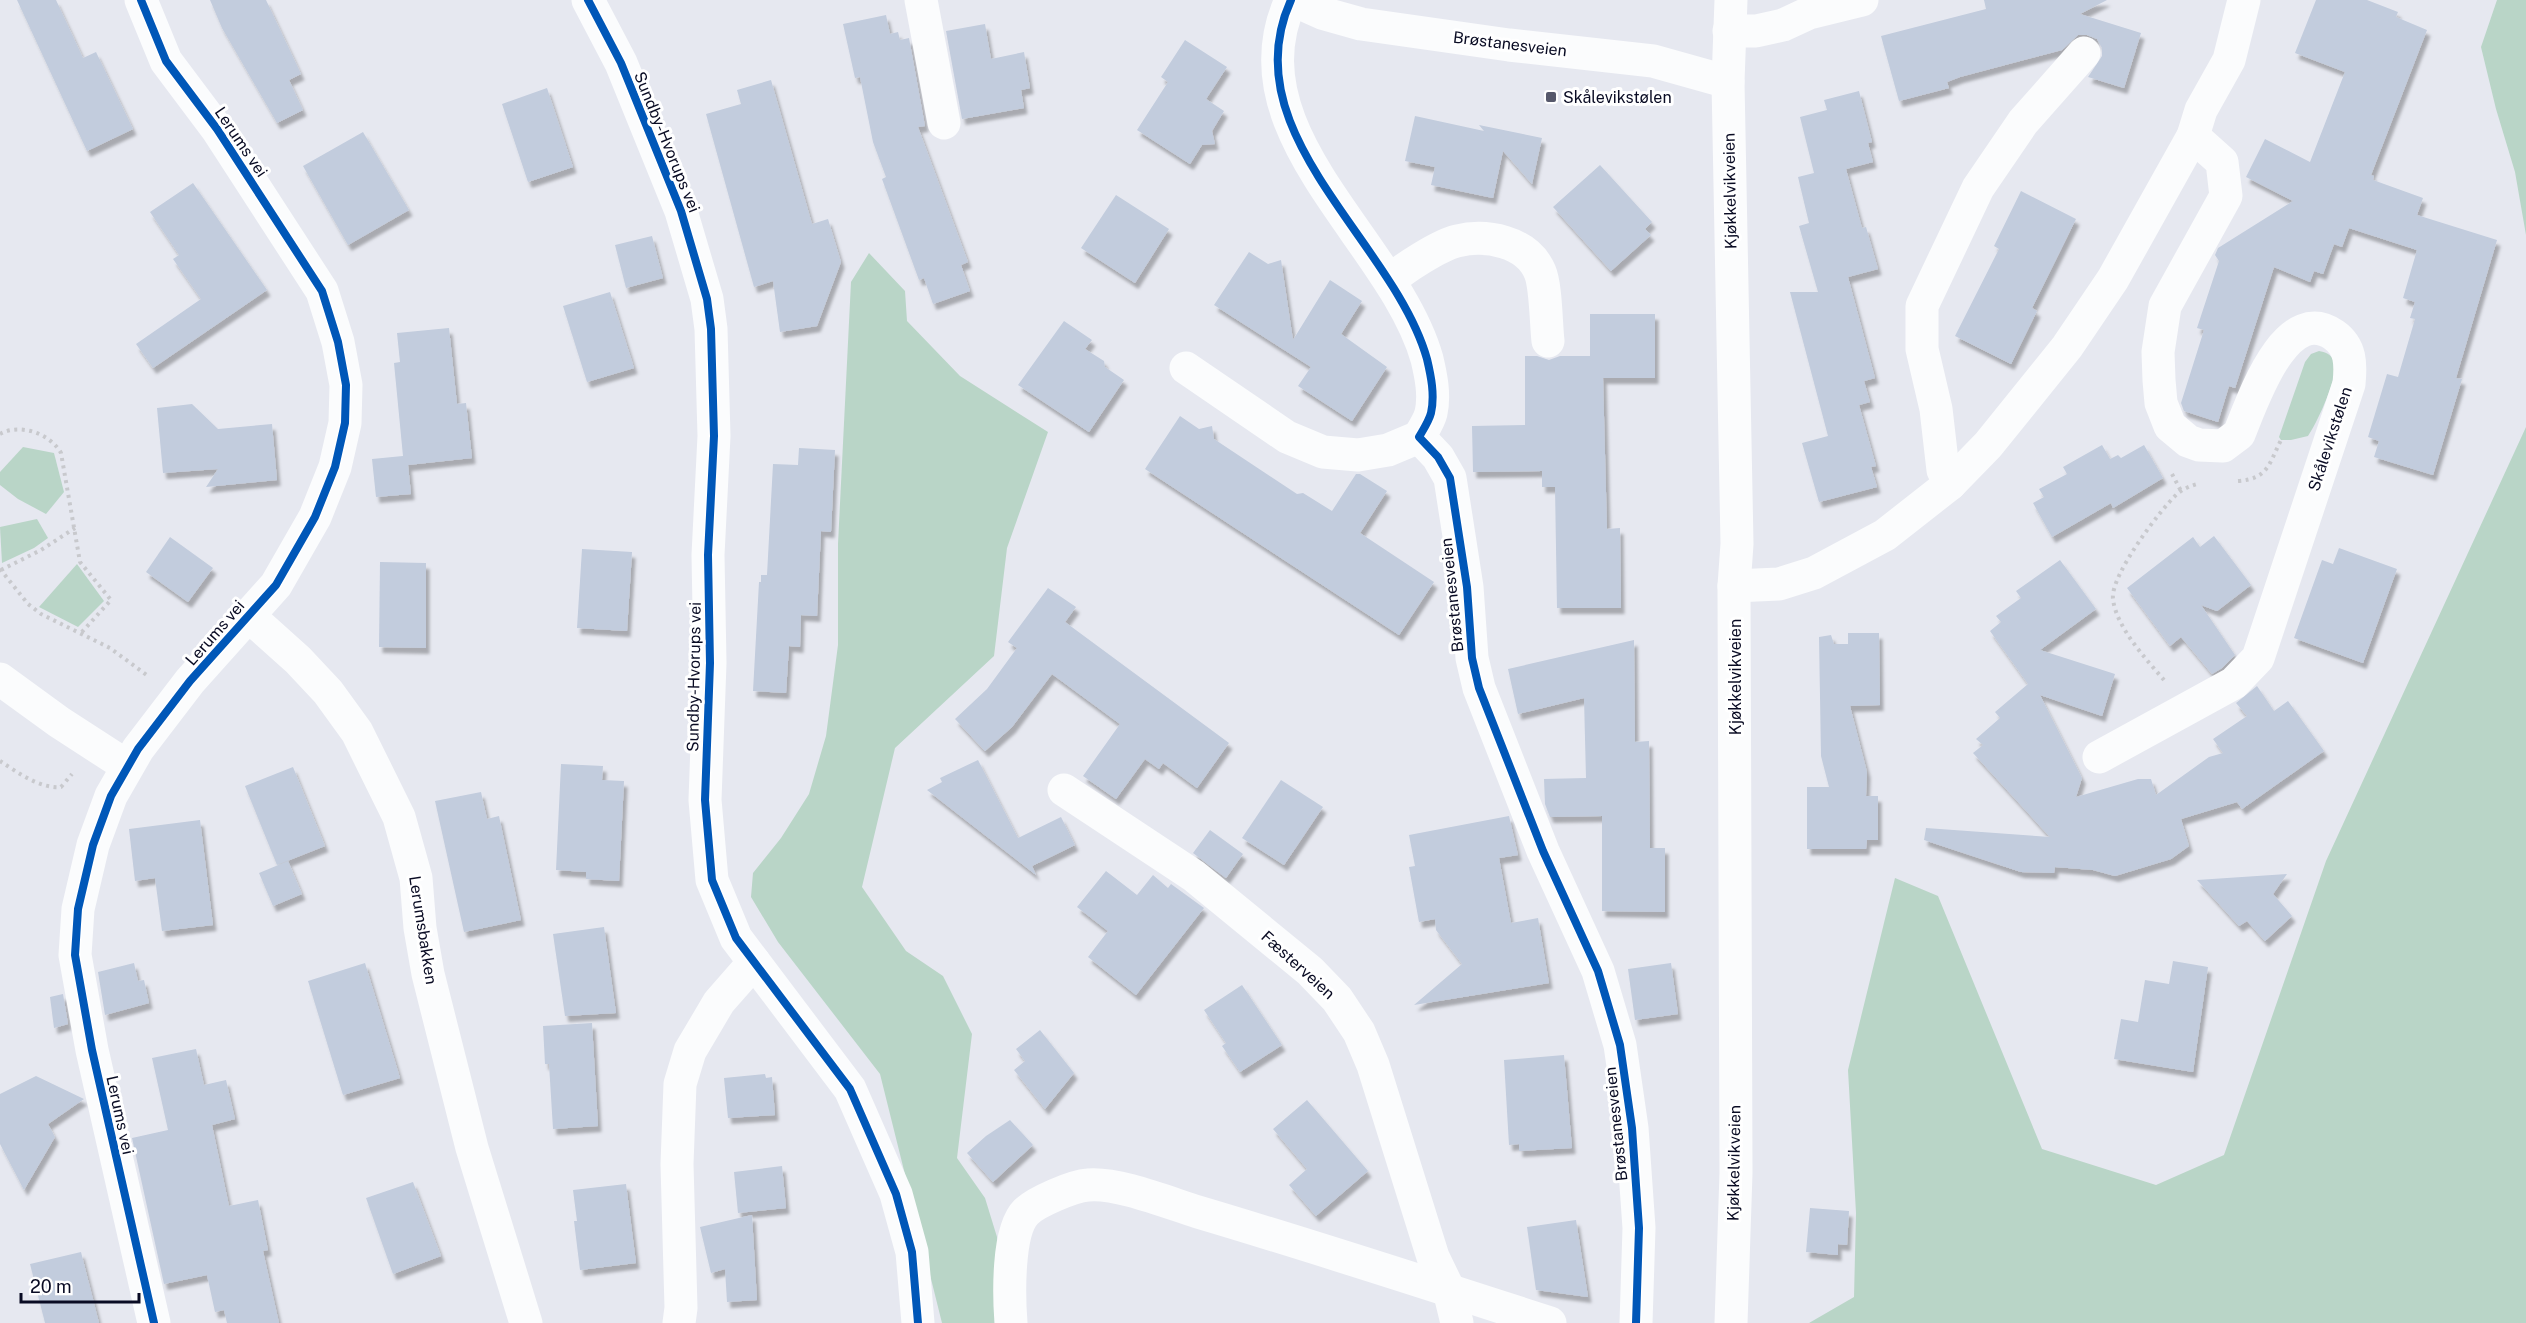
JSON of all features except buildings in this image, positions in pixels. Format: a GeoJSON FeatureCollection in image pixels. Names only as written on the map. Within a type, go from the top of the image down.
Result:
{"type":"FeatureCollection","features":[{"type":"Feature","properties":{"kind":"street","name":"Lerums vei"},"geometry":{"type":"LineString","coordinates":[[141,0],[166,61],[217,129],[322,291],[338,342],[346,385],[343,434],[335,467],[315,517],[276,585],[177,697],[127,766],[111,796],[93,845],[78,909],[75,955],[92,1050],[154,1323]]}},
{"type":"Feature","properties":{"kind":"street","name":"Sundby-Hvorups vei"},"geometry":{"type":"LineString","coordinates":[[588,0],[621,63],[681,211],[707,299],[711,329],[714,436],[708,555],[710,663],[705,800],[712,880],[736,938],[850,1089],[899,1204],[912,1252],[918,1323]]}},
{"type":"Feature","properties":{"kind":"street"},"geometry":{"type":"LineString","coordinates":[[921,0],[944,123]]}},
{"type":"Feature","properties":{"kind":"street","name":"Brøstanesveien"},"geometry":{"type":"LineString","coordinates":[[1636,1323],[1639,1227],[1632,1128],[1620,1045],[1598,971],[1543,851],[1479,688],[1472,658],[1467,588],[1450,478],[1438,457],[1419,437],[1431,414],[1433,382],[1421,338],[1390,281],[1300,146],[1285,108],[1279,72],[1278,43],[1282,19],[1292,0],[1322,13],[1361,24],[1509,45],[1653,61],[1728,82]]}},
{"type":"Feature","properties":{"kind":"street","name":"Kjøkkelvikveien"},"geometry":{"type":"LineString","coordinates":[[1731,1323],[1736,1173],[1734,585],[1737,544],[1728,82],[1730,16],[1756,31],[1783,25],[1809,13],[1862,0]]}},
{"type":"Feature","properties":{"kind":"street"},"geometry":{"type":"LineString","coordinates":[[1734,585],[1779,584],[1814,573],[1885,535],[1950,484],[1988,445],[2067,347],[2112,279],[2193,136],[2200,110],[2229,60],[2244,0]]}},
{"type":"Feature","properties":{"kind":"street"},"geometry":{"type":"LineString","coordinates":[[1950,484],[1943,470],[1936,409],[1922,349],[1922,306],[1978,188],[2023,122],[2084,53]]}},
{"type":"Feature","properties":{"kind":"street","name":"Skålevikstølen"},"geometry":{"type":"LineString","coordinates":[[2099,757],[2234,683],[2258,658],[2349,384],[2351,360],[2342,340],[2325,329],[2305,330],[2283,345],[2270,363],[2239,434],[2231,441],[2223,446],[2199,445],[2188,441],[2170,426],[2161,403],[2159,380],[2158,352],[2165,306],[2226,196],[2222,162],[2193,136]]}},
{"type":"Feature","properties":{"kind":"street"},"geometry":{"type":"LineString","coordinates":[[1390,281],[1401,271],[1455,242],[1482,238],[1518,246],[1527,252],[1541,273],[1548,341]]}},
{"type":"Feature","properties":{"kind":"street"},"geometry":{"type":"LineString","coordinates":[[1186,368],[1287,437],[1323,452],[1358,455],[1378,452],[1419,437]]}},
{"type":"Feature","properties":{"kind":"street","name":"Lerumsbakken"},"geometry":{"type":"LineString","coordinates":[[249,616],[298,660],[328,692],[357,732],[399,817],[416,878],[420,928],[428,974],[472,1148],[526,1323]]}},
{"type":"Feature","properties":{"kind":"street"},"geometry":{"type":"LineString","coordinates":[[0,679],[127,766]]}},
{"type":"Feature","properties":{"kind":"street","name":"Fæsterveien"},"geometry":{"type":"LineString","coordinates":[[1064,790],[1194,876],[1310,971],[1337,999],[1359,1032],[1373,1065],[1433,1257],[1449,1290],[1457,1323]]}},
{"type":"Feature","properties":{"kind":"street"},"geometry":{"type":"LineString","coordinates":[[679,1323],[681,1308],[677,1164],[680,1084],[690,1051],[718,1002],[754,962]]}},
{"type":"Feature","properties":{"kind":"street"},"geometry":{"type":"LineString","coordinates":[[1011,1323],[1013,1240],[1025,1213],[1052,1197],[1088,1185],[1117,1188],[1213,1216],[1550,1323]]}},
{"type":"Feature","properties":{"kind":"path"},"geometry":{"type":"LineString","coordinates":[[0,434],[10,429],[30,431],[55,442],[61,453],[80,562],[111,600],[81,633]]}},
{"type":"Feature","properties":{"kind":"path"},"geometry":{"type":"LineString","coordinates":[[2230,482],[2253,480],[2260,476],[2281,440]]}},
{"type":"Feature","properties":{"kind":"path"},"geometry":{"type":"LineString","coordinates":[[2191,708],[2138,649],[2118,613],[2112,592],[2130,555],[2178,493],[2197,484],[2208,483]]}},
{"type":"Feature","properties":{"kind":"path"},"geometry":{"type":"LineString","coordinates":[[75,528],[41,550],[0,569],[34,609],[66,628],[81,633],[125,657],[177,697]]}},
{"type":"Feature","properties":{"kind":"path"},"geometry":{"type":"LineString","coordinates":[[0,761],[51,788],[61,787],[96,746]]}},
{"type":"Feature","properties":{"kind":"green space"},"geometry":{"type":"Polygon","coordinates":[[[2497,0],[2526,0],[2526,235],[2515,172],[2481,47],[2497,0]]]}},
{"type":"Feature","properties":{"kind":"green space"},"geometry":{"type":"Polygon","coordinates":[[[869,253],[905,291],[907,321],[960,376],[1048,432],[1007,548],[994,656],[895,748],[862,887],[906,951],[943,976],[972,1034],[957,1158],[985,1198],[997,1237],[1000,1323],[942,1323],[880,1074],[778,942],[751,897],[753,873],[781,838],[809,794],[826,736],[838,645],[838,544],[851,282],[869,253]]]}},
{"type":"Feature","properties":{"kind":"green space"},"geometry":{"type":"Polygon","coordinates":[[[2319,351],[2331,357],[2335,367],[2331,387],[2322,410],[2308,436],[2281,440],[2279,437],[2305,362],[2311,354],[2319,351]]]}},
{"type":"Feature","properties":{"kind":"green space"},"geometry":{"type":"Polygon","coordinates":[[[2526,427],[2526,1323],[1809,1323],[1854,1297],[1856,1213],[1848,1070],[1895,878],[1938,896],[2042,1149],[2156,1185],[2224,1155],[2326,861],[2526,427]]]}},
{"type":"Feature","properties":{"kind":"green space"},"geometry":{"type":"Polygon","coordinates":[[[23,447],[54,453],[64,492],[46,514],[18,499],[0,485],[0,472],[23,447]]]}},
{"type":"Feature","properties":{"kind":"green space"},"geometry":{"type":"Polygon","coordinates":[[[37,519],[48,538],[34,548],[2,563],[0,527],[37,519]]]}},
{"type":"Feature","properties":{"kind":"green space"},"geometry":{"type":"Polygon","coordinates":[[[77,564],[104,601],[78,627],[39,607],[77,564]]]}},
{"type":"Feature","properties":{"kind":"cycle path"},"geometry":{"type":"LineString","coordinates":[[141,0],[166,61],[217,129],[322,291],[338,342],[346,385],[345,423],[335,467],[315,517],[276,585],[190,681],[138,749],[111,796],[93,845],[78,909],[75,955],[92,1050],[154,1323]]}},
{"type":"Feature","properties":{"kind":"cycle path"},"geometry":{"type":"LineString","coordinates":[[588,0],[621,63],[681,211],[707,299],[711,329],[714,436],[708,555],[710,663],[705,800],[712,880],[736,938],[850,1089],[896,1194],[912,1252],[918,1323]]}},
{"type":"Feature","properties":{"kind":"cycle path"},"geometry":{"type":"LineString","coordinates":[[1291,0],[1278,49],[1282,96],[1299,141],[1324,185],[1409,315],[1427,359],[1433,399],[1429,419],[1419,437],[1438,457],[1450,478],[1467,587],[1472,658],[1479,688],[1543,851],[1598,971],[1620,1045],[1632,1128],[1639,1228],[1636,1323]]}},
{"type":"Feature","properties":{"kind":"place","name":"Skålevikstølen"},"geometry":{"type":"Point","coordinates":[1551,97]}}]}
